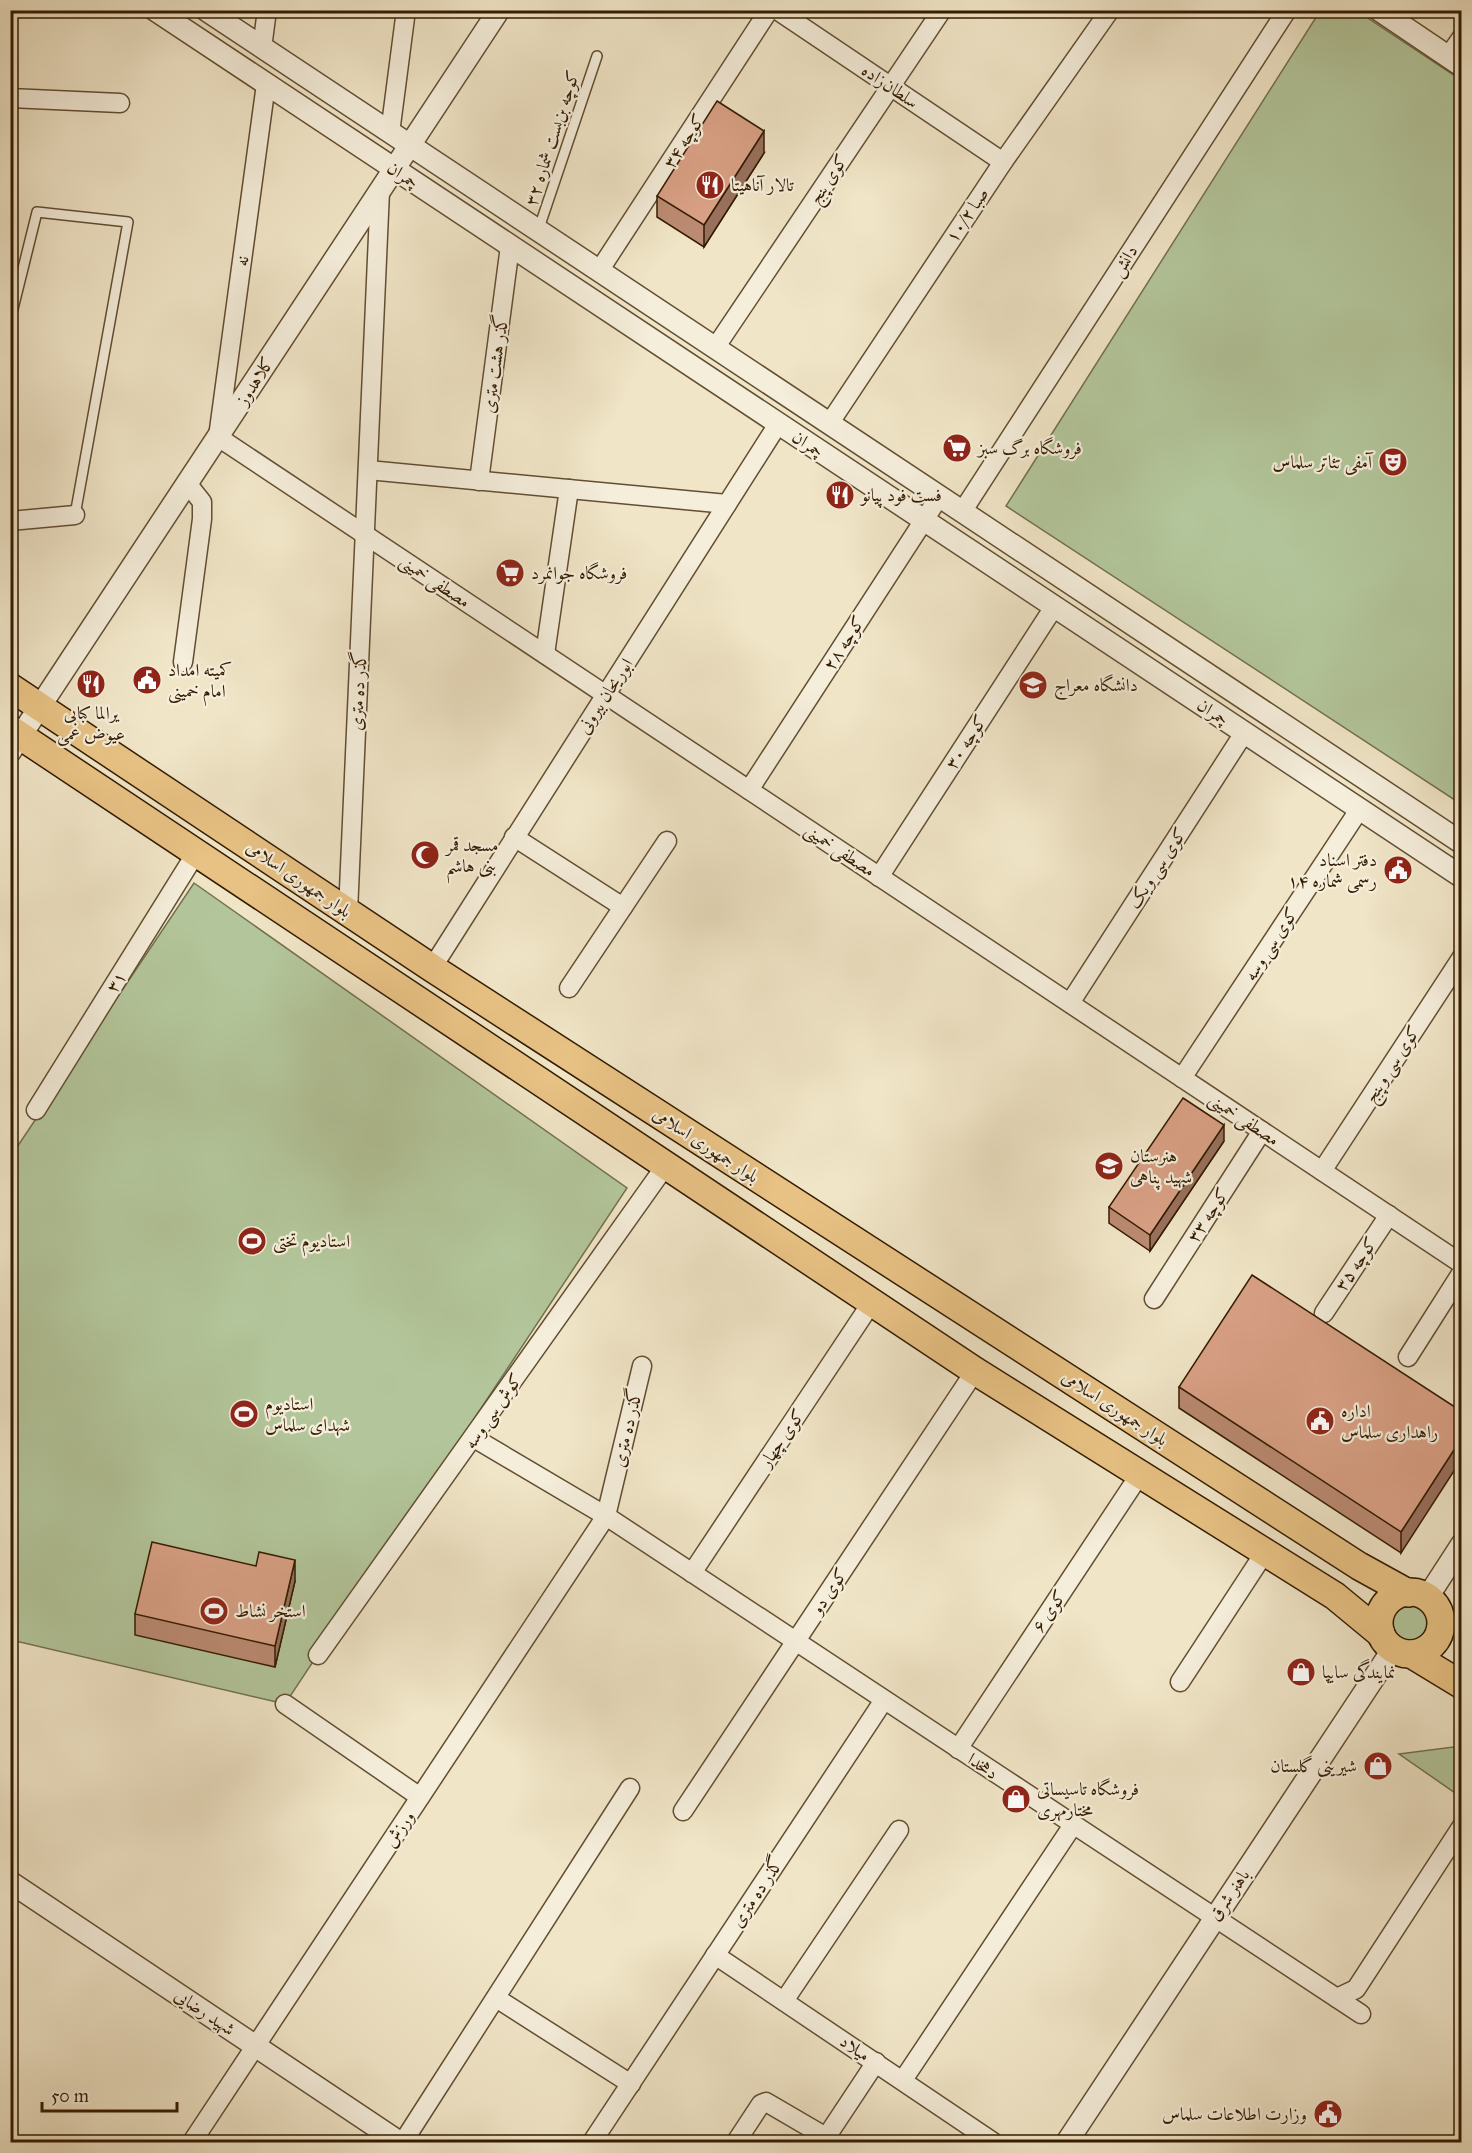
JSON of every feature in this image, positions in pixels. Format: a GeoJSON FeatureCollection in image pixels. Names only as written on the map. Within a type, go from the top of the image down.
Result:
{"type":"FeatureCollection","features":[{"type":"Feature","properties":{"kind":"main road","name":"بلوار جمهوری اسلامی"},"geometry":{"type":"LineString","coordinates":[[10,687],[432,968],[1359,1566],[1425,1601],[1461,1630]]}},
{"type":"Feature","properties":{"kind":"main road","name":"بلوار جمهوری اسلامی"},"geometry":{"type":"LineString","coordinates":[[14,739],[196,853],[975,1371],[1335,1596],[1395,1646],[1459,1685]]}},
{"type":"Feature","properties":{"kind":"main road"},"geometry":{"type":"LineString","coordinates":[[1390,1599],[1425,1601],[1441,1622],[1436,1640],[1421,1652],[1395,1646],[1380,1615],[1384,1606],[1390,1599]]}},
{"type":"Feature","properties":{"kind":"street","name":"چمران"},"geometry":{"type":"LineString","coordinates":[[155,10],[1461,877]]}},
{"type":"Feature","properties":{"kind":"street","name":"چمران"},"geometry":{"type":"LineString","coordinates":[[206,10],[1461,843]]}},
{"type":"Feature","properties":{"kind":"street"},"geometry":{"type":"LineString","coordinates":[[262,48],[267,10]]}},
{"type":"Feature","properties":{"kind":"street"},"geometry":{"type":"LineString","coordinates":[[390,133],[406,10]]}},
{"type":"Feature","properties":{"kind":"street","name":"کلاهدوز"},"geometry":{"type":"LineString","coordinates":[[14,739],[40,706],[499,10]]}},
{"type":"Feature","properties":{"kind":"street","name":"کوچه ۳۴"},"geometry":{"type":"LineString","coordinates":[[599,271],[769,10]]}},
{"type":"Feature","properties":{"kind":"street","name":"سلطان‌زاده"},"geometry":{"type":"LineString","coordinates":[[777,10],[1003,162]]}},
{"type":"Feature","properties":{"kind":"street","name":"کوی پنج"},"geometry":{"type":"LineString","coordinates":[[715,348],[942,10]]}},
{"type":"Feature","properties":{"kind":"street","name":"صبا ۱۰/۲"},"geometry":{"type":"LineString","coordinates":[[829,424],[1003,162],[1110,10]]}},
{"type":"Feature","properties":{"kind":"street","name":"دانش"},"geometry":{"type":"LineString","coordinates":[[962,512],[1287,10]]}},
{"type":"Feature","properties":{"kind":"street"},"geometry":{"type":"LineString","coordinates":[[1379,10],[1455,61],[1461,37]]}},
{"type":"Feature","properties":{"kind":"street","name":"نه"},"geometry":{"type":"LineString","coordinates":[[218,437],[266,84]]}},
{"type":"Feature","properties":{"kind":"street"},"geometry":{"type":"LineString","coordinates":[[10,98],[120,103]]}},
{"type":"Feature","properties":{"kind":"street","name":"گذر ده متری"},"geometry":{"type":"LineString","coordinates":[[348,912],[380,191]]}},
{"type":"Feature","properties":{"kind":"street","name":"گذر هشت متری"},"geometry":{"type":"LineString","coordinates":[[479,481],[510,246]]}},
{"type":"Feature","properties":{"kind":"street"},"geometry":{"type":"LineString","coordinates":[[778,424],[794,400]]}},
{"type":"Feature","properties":{"kind":"street","name":"ابوریحان بیرونی"},"geometry":{"type":"LineString","coordinates":[[432,968],[778,424]]}},
{"type":"Feature","properties":{"kind":"street","name":"مصطفی خمینی"},"geometry":{"type":"LineString","coordinates":[[218,437],[1461,1264]]}},
{"type":"Feature","properties":{"kind":"street"},"geometry":{"type":"LineString","coordinates":[[368,470],[727,504]]}},
{"type":"Feature","properties":{"kind":"street"},"geometry":{"type":"LineString","coordinates":[[183,662],[202,519],[202,502],[187,483]]}},
{"type":"Feature","properties":{"kind":"street"},"geometry":{"type":"LineString","coordinates":[[545,654],[569,489]]}},
{"type":"Feature","properties":{"kind":"street","name":"کوچه ۲۸"},"geometry":{"type":"LineString","coordinates":[[749,790],[939,496]]}},
{"type":"Feature","properties":{"kind":"street"},"geometry":{"type":"LineString","coordinates":[[946,535],[962,512]]}},
{"type":"Feature","properties":{"kind":"street"},"geometry":{"type":"LineString","coordinates":[[10,521],[75,515]]}},
{"type":"Feature","properties":{"kind":"street","name":"کوچه ۳۰"},"geometry":{"type":"LineString","coordinates":[[879,877],[1054,607]]}},
{"type":"Feature","properties":{"kind":"street","name":"کوی سی ویک"},"geometry":{"type":"LineString","coordinates":[[1070,1003],[1244,733]]}},
{"type":"Feature","properties":{"kind":"street","name":"کوی سی وسه"},"geometry":{"type":"LineString","coordinates":[[1182,1078],[1359,810]]}},
{"type":"Feature","properties":{"kind":"street"},"geometry":{"type":"LineString","coordinates":[[514,837],[623,907]]}},
{"type":"Feature","properties":{"kind":"street"},"geometry":{"type":"LineString","coordinates":[[568,988],[667,841]]}},
{"type":"Feature","properties":{"kind":"street","name":"۳۱"},"geometry":{"type":"LineString","coordinates":[[36,1110],[196,853]]}},
{"type":"Feature","properties":{"kind":"street","name":"کوی سی وپنج"},"geometry":{"type":"LineString","coordinates":[[1322,1171],[1461,957]]}},
{"type":"Feature","properties":{"kind":"street","name":"کوچه ۳۳"},"geometry":{"type":"LineString","coordinates":[[1155,1299],[1262,1131]]}},
{"type":"Feature","properties":{"kind":"street","name":"کوش سی وسه"},"geometry":{"type":"LineString","coordinates":[[318,1655],[666,1165]]}},
{"type":"Feature","properties":{"kind":"street","name":"کوچه ۳۵"},"geometry":{"type":"LineString","coordinates":[[1324,1313],[1389,1215]]}},
{"type":"Feature","properties":{"kind":"street"},"geometry":{"type":"LineString","coordinates":[[1408,1356],[1461,1272]]}},
{"type":"Feature","properties":{"kind":"street","name":"کوی چهار"},"geometry":{"type":"LineString","coordinates":[[692,1573],[872,1302]]}},
{"type":"Feature","properties":{"kind":"street","name":"گذر ده متری"},"geometry":{"type":"LineString","coordinates":[[606,1516],[642,1366]]}},
{"type":"Feature","properties":{"kind":"street","name":"کوی دو"},"geometry":{"type":"LineString","coordinates":[[683,1811],[975,1371]]}},
{"type":"Feature","properties":{"kind":"street"},"geometry":{"type":"LineString","coordinates":[[474,1438],[606,1516]]}},
{"type":"Feature","properties":{"kind":"street","name":"کوی ۶"},"geometry":{"type":"LineString","coordinates":[[958,1749],[1140,1474]]}},
{"type":"Feature","properties":{"kind":"street","name":"دهخدا"},"geometry":{"type":"LineString","coordinates":[[606,1516],[1361,2014]]}},
{"type":"Feature","properties":{"kind":"street","name":"ورزش"},"geometry":{"type":"LineString","coordinates":[[192,2142],[606,1516]]}},
{"type":"Feature","properties":{"kind":"street"},"geometry":{"type":"LineString","coordinates":[[1425,1601],[1461,1544]]}},
{"type":"Feature","properties":{"kind":"street"},"geometry":{"type":"LineString","coordinates":[[1180,1682],[1265,1552]]}},
{"type":"Feature","properties":{"kind":"street","name":"باهنر شرق"},"geometry":{"type":"LineString","coordinates":[[1067,2142],[1395,1646]]}},
{"type":"Feature","properties":{"kind":"street","name":"گذر ده متری"},"geometry":{"type":"LineString","coordinates":[[592,2142],[884,1700]]}},
{"type":"Feature","properties":{"kind":"street"},"geometry":{"type":"LineString","coordinates":[[285,1704],[420,1797]]}},
{"type":"Feature","properties":{"kind":"street"},"geometry":{"type":"LineString","coordinates":[[401,2142],[630,1788]]}},
{"type":"Feature","properties":{"kind":"street"},"geometry":{"type":"LineString","coordinates":[[903,2080],[1072,1825]]}},
{"type":"Feature","properties":{"kind":"street"},"geometry":{"type":"LineString","coordinates":[[1337,1998],[1356,1989],[1461,1826]]}},
{"type":"Feature","properties":{"kind":"street"},"geometry":{"type":"LineString","coordinates":[[784,2001],[899,1830]]}},
{"type":"Feature","properties":{"kind":"street","name":"شهید رضایی"},"geometry":{"type":"LineString","coordinates":[[10,1882],[401,2142]]}},
{"type":"Feature","properties":{"kind":"street","name":"میلاد"},"geometry":{"type":"LineString","coordinates":[[715,1955],[993,2142]]}},
{"type":"Feature","properties":{"kind":"street"},"geometry":{"type":"LineString","coordinates":[[496,1998],[631,2084]]}},
{"type":"Feature","properties":{"kind":"street"},"geometry":{"type":"LineString","coordinates":[[736,2142],[761,2104],[766,2102],[825,2140],[876,2062]]}},
{"type":"Feature","properties":{"kind":"lane","name":"کوچه بن‌بست شماره ۳۲"},"geometry":{"type":"LineString","coordinates":[[538,231],[597,56]]}},
{"type":"Feature","properties":{"kind":"lane"},"geometry":{"type":"LineString","coordinates":[[10,321],[37,212],[128,222],[75,515]]}},
{"type":"Feature","properties":{"kind":"green space"},"geometry":{"type":"Polygon","coordinates":[[[1320,11],[1357,11],[1461,80],[1461,804],[1006,506],[1320,11]]]}},
{"type":"Feature","properties":{"kind":"green space","name":"استادیوم شهدای سلماس"},"geometry":{"type":"Polygon","coordinates":[[[194,883],[627,1188],[285,1704],[11,1640],[11,1156],[194,883]]]}},
{"type":"Feature","properties":{"kind":"green space"},"geometry":{"type":"Polygon","coordinates":[[[1411,1598],[1420,1600],[1431,1609],[1436,1623],[1434,1632],[1425,1643],[1411,1648],[1402,1646],[1391,1637],[1386,1623],[1388,1614],[1397,1603],[1411,1598]]]}},
{"type":"Feature","properties":{"kind":"green space"},"geometry":{"type":"Polygon","coordinates":[[[1461,1746],[1461,1797],[1399,1754],[1461,1746]]]}},
{"type":"Feature","properties":{"kind":"building","name":"تالار آناهیتا"},"geometry":{"type":"Polygon","coordinates":[[[717,101],[764,131],[704,225],[657,196],[717,101]]]}},
{"type":"Feature","properties":{"kind":"building"},"geometry":{"type":"Polygon","coordinates":[[[1183,1098],[1224,1125],[1150,1235],[1109,1207],[1183,1098]]]}},
{"type":"Feature","properties":{"kind":"building","name":"اداره راهداری سلماس"},"geometry":{"type":"Polygon","coordinates":[[[1252,1275],[1461,1411],[1461,1439],[1401,1532],[1179,1387],[1252,1275]]]}},
{"type":"Feature","properties":{"kind":"building","name":"استخر نشاط"},"geometry":{"type":"Polygon","coordinates":[[[152,1542],[256,1566],[259,1552],[295,1560],[275,1646],[135,1614],[152,1542]]]}},
{"type":"Feature","properties":{"kind":"place","name":"تالار آناهیتا"},"geometry":{"type":"Point","coordinates":[710,185]}},
{"type":"Feature","properties":{"kind":"place","name":"فروشگاه برگ سبز"},"geometry":{"type":"Point","coordinates":[957,448]}},
{"type":"Feature","properties":{"kind":"place","name":"آمفی تئاتر سلماس"},"geometry":{"type":"Point","coordinates":[1393,462]}},
{"type":"Feature","properties":{"kind":"place","name":"فست فود پیانو"},"geometry":{"type":"Point","coordinates":[840,495]}},
{"type":"Feature","properties":{"kind":"place","name":"فروشگاه جوانمرد"},"geometry":{"type":"Point","coordinates":[510,573]}},
{"type":"Feature","properties":{"kind":"place","name":"کمیته امداد امام خمینی"},"geometry":{"type":"Point","coordinates":[147,680]}},
{"type":"Feature","properties":{"kind":"place","name":"یرالما کبابی عیوض عمی"},"geometry":{"type":"Point","coordinates":[91,684]}},
{"type":"Feature","properties":{"kind":"place","name":"دانشگاه معراج"},"geometry":{"type":"Point","coordinates":[1033,685]}},
{"type":"Feature","properties":{"kind":"place","name":"مسجد قمر بنی هاشم"},"geometry":{"type":"Point","coordinates":[425,855]}},
{"type":"Feature","properties":{"kind":"place","name":"دفتر اسناد رسمی شماره ۱۴"},"geometry":{"type":"Point","coordinates":[1398,870]}},
{"type":"Feature","properties":{"kind":"place","name":"هنرستان شهید پناهی"},"geometry":{"type":"Point","coordinates":[1109,1166]}},
{"type":"Feature","properties":{"kind":"place","name":"استادیوم تختی"},"geometry":{"type":"Point","coordinates":[252,1241]}},
{"type":"Feature","properties":{"kind":"place","name":"استادیوم شهدای سلماس"},"geometry":{"type":"Point","coordinates":[244,1414]}},
{"type":"Feature","properties":{"kind":"place","name":"اداره راهداری سلماس"},"geometry":{"type":"Point","coordinates":[1320,1421]}},
{"type":"Feature","properties":{"kind":"place","name":"استخر نشاط"},"geometry":{"type":"Point","coordinates":[214,1611]}},
{"type":"Feature","properties":{"kind":"place","name":"نمایندگی سایپا"},"geometry":{"type":"Point","coordinates":[1301,1672]}},
{"type":"Feature","properties":{"kind":"place","name":"شیرینی گلستان"},"geometry":{"type":"Point","coordinates":[1378,1766]}},
{"type":"Feature","properties":{"kind":"place","name":"فروشگاه تاسیساتی مختارمهری"},"geometry":{"type":"Point","coordinates":[1016,1799]}},
{"type":"Feature","properties":{"kind":"place","name":"وزارت اطلاعات سلماس"},"geometry":{"type":"Point","coordinates":[1328,2114]}}]}
